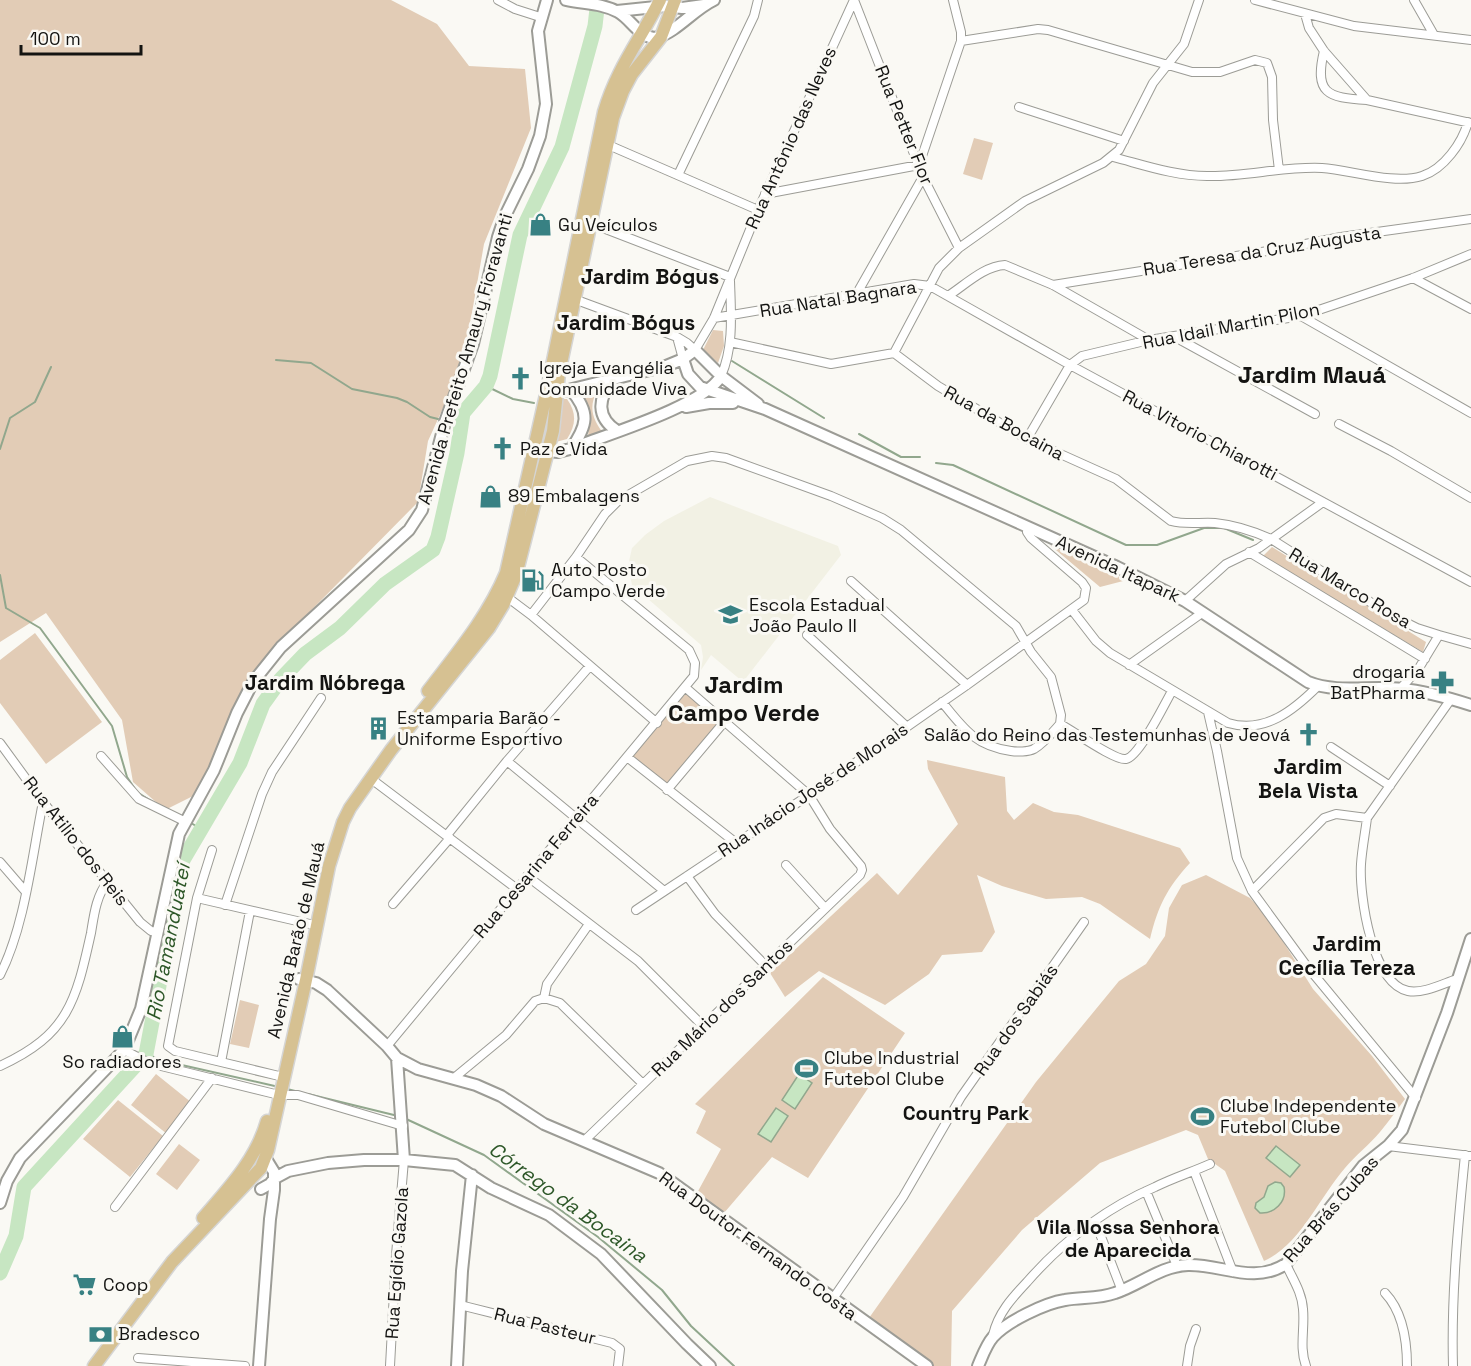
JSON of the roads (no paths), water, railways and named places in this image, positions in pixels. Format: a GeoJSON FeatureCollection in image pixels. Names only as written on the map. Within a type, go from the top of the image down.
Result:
{"type":"FeatureCollection","features":[{"type":"Feature","properties":{"kind":"main road","name":"Avenida Barão de Mauá"},"geometry":{"type":"LineString","coordinates":[[94,1366],[172,1262],[255,1185],[266,1158],[279,1086],[334,850],[350,808],[370,778],[489,628],[507,597],[516,575],[553,431],[551,394],[604,112],[611,86],[658,3]]}},
{"type":"Feature","properties":{"kind":"main road","name":"Avenida Barão de Mauá"},"geometry":{"type":"LineString","coordinates":[[303,980],[310,924],[323,865],[337,822],[346,803],[366,771],[478,626],[496,596],[510,557],[541,418],[551,394],[574,299],[606,144],[623,91],[639,64],[661,37],[674,4]]}},
{"type":"Feature","properties":{"kind":"main road"},"geometry":{"type":"LineString","coordinates":[[541,418],[540,441],[544,449],[548,451]]}},
{"type":"Feature","properties":{"kind":"main road","name":"Avenida Barão de Mauá"},"geometry":{"type":"LineString","coordinates":[[88,1366],[172,1254],[235,1181],[261,1140],[279,1086]]}},
{"type":"Feature","properties":{"kind":"main road"},"geometry":{"type":"LineString","coordinates":[[255,1185],[250,1169],[261,1140]]}},
{"type":"Feature","properties":{"kind":"street"},"geometry":{"type":"LineString","coordinates":[[498,0],[515,9],[540,17]]}},
{"type":"Feature","properties":{"kind":"street","name":"Avenida Prefeito Amaury Fioravanti"},"geometry":{"type":"LineString","coordinates":[[129,1053],[141,1009],[175,847],[184,821],[214,770],[244,699],[280,647],[402,537],[422,510],[445,422],[479,325],[498,237],[505,216],[528,170],[543,122],[546,104],[545,82],[538,45],[540,17],[547,0]]}},
{"type":"Feature","properties":{"kind":"street"},"geometry":{"type":"LineString","coordinates":[[678,175],[754,16],[758,0]]}},
{"type":"Feature","properties":{"kind":"street","name":"Rua Petter Flor"},"geometry":{"type":"LineString","coordinates":[[854,0],[923,177],[959,248]]}},
{"type":"Feature","properties":{"kind":"street","name":"Rua Antônio das Neves"},"geometry":{"type":"LineString","coordinates":[[694,350],[714,318],[765,194],[854,0]]}},
{"type":"Feature","properties":{"kind":"street"},"geometry":{"type":"LineString","coordinates":[[765,194],[919,165],[961,41],[953,0]]}},
{"type":"Feature","properties":{"kind":"street"},"geometry":{"type":"LineString","coordinates":[[730,342],[831,364],[894,353],[939,268],[959,248],[1025,201],[1113,157],[1124,141],[1153,83],[1184,44],[1199,0]]}},
{"type":"Feature","properties":{"kind":"street"},"geometry":{"type":"LineString","coordinates":[[1255,0],[1354,26],[1471,40]]}},
{"type":"Feature","properties":{"kind":"street"},"geometry":{"type":"LineString","coordinates":[[1414,0],[1434,35]]}},
{"type":"Feature","properties":{"kind":"street"},"geometry":{"type":"LineString","coordinates":[[578,1],[617,11],[642,34],[651,38],[661,37],[709,2]]}},
{"type":"Feature","properties":{"kind":"street"},"geometry":{"type":"LineString","coordinates":[[617,11],[658,3],[687,8],[709,2]]}},
{"type":"Feature","properties":{"kind":"street"},"geometry":{"type":"LineString","coordinates":[[1305,14],[1309,27],[1324,51],[1367,100]]}},
{"type":"Feature","properties":{"kind":"street"},"geometry":{"type":"LineString","coordinates":[[961,41],[1030,29],[1048,30],[1192,72],[1220,72],[1256,60],[1267,63],[1272,77],[1273,120],[1279,170]]}},
{"type":"Feature","properties":{"kind":"street"},"geometry":{"type":"LineString","coordinates":[[1113,157],[1189,176],[1319,168],[1377,177],[1406,178],[1424,176],[1444,161],[1465,133],[1469,122],[1367,100],[1342,98],[1325,89],[1320,76],[1324,51]]}},
{"type":"Feature","properties":{"kind":"street"},"geometry":{"type":"LineString","coordinates":[[1019,107],[1124,141]]}},
{"type":"Feature","properties":{"kind":"street"},"geometry":{"type":"LineString","coordinates":[[606,144],[758,210]]}},
{"type":"Feature","properties":{"kind":"street"},"geometry":{"type":"LineString","coordinates":[[856,295],[923,177]]}},
{"type":"Feature","properties":{"kind":"street","name":"Rua Teresa da Cruz Augusta"},"geometry":{"type":"LineString","coordinates":[[1053,285],[1280,249],[1341,237],[1471,219]]}},
{"type":"Feature","properties":{"kind":"street"},"geometry":{"type":"LineString","coordinates":[[590,224],[730,277]]}},
{"type":"Feature","properties":{"kind":"street","name":"Rua Idail Martin Pilon"},"geometry":{"type":"LineString","coordinates":[[1070,365],[1082,356],[1149,340],[1301,316],[1413,278],[1471,254]]}},
{"type":"Feature","properties":{"kind":"street"},"geometry":{"type":"LineString","coordinates":[[948,296],[996,265],[1015,267],[1053,285],[1149,340]]}},
{"type":"Feature","properties":{"kind":"street","name":"Rua Antônio das Neves"},"geometry":{"type":"LineString","coordinates":[[721,376],[728,357],[730,342],[730,277]]}},
{"type":"Feature","properties":{"kind":"street"},"geometry":{"type":"LineString","coordinates":[[1413,278],[1471,309]]}},
{"type":"Feature","properties":{"kind":"street","name":"Rua Natal Bagnara"},"geometry":{"type":"LineString","coordinates":[[714,318],[914,284],[930,286]]}},
{"type":"Feature","properties":{"kind":"street","name":"Rua Vitorio Chiarotti"},"geometry":{"type":"LineString","coordinates":[[930,286],[1070,365],[1471,582]]}},
{"type":"Feature","properties":{"kind":"street","name":"Rua Natal Bagnara"},"geometry":{"type":"LineString","coordinates":[[731,298],[746,313]]}},
{"type":"Feature","properties":{"kind":"street"},"geometry":{"type":"LineString","coordinates":[[551,394],[666,366],[683,359],[694,350],[677,337],[574,299]]}},
{"type":"Feature","properties":{"kind":"street"},"geometry":{"type":"LineString","coordinates":[[1301,316],[1471,413]]}},
{"type":"Feature","properties":{"kind":"street"},"geometry":{"type":"LineString","coordinates":[[677,337],[683,359]]}},
{"type":"Feature","properties":{"kind":"street"},"geometry":{"type":"LineString","coordinates":[[1175,337],[1315,414]]}},
{"type":"Feature","properties":{"kind":"street","name":"Avenida Itapark"},"geometry":{"type":"LineString","coordinates":[[694,350],[721,376],[765,409]]}},
{"type":"Feature","properties":{"kind":"street","name":"Rua da Bocaina"},"geometry":{"type":"LineString","coordinates":[[894,353],[938,386],[1027,438],[1116,479],[1171,521],[1180,524],[1229,525],[1247,529],[1271,539]]}},
{"type":"Feature","properties":{"kind":"street","name":"Avenida Itapark"},"geometry":{"type":"LineString","coordinates":[[683,359],[693,382],[708,391],[765,409],[1117,567],[1185,601],[1313,684],[1335,688],[1401,688],[1471,705]]}},
{"type":"Feature","properties":{"kind":"street"},"geometry":{"type":"LineString","coordinates":[[1027,438],[1070,365]]}},
{"type":"Feature","properties":{"kind":"street"},"geometry":{"type":"LineString","coordinates":[[548,451],[558,452],[570,449],[674,409],[708,391],[721,376]]}},
{"type":"Feature","properties":{"kind":"street"},"geometry":{"type":"LineString","coordinates":[[612,380],[601,400],[601,410],[608,425],[617,431]]}},
{"type":"Feature","properties":{"kind":"street"},"geometry":{"type":"LineString","coordinates":[[570,449],[585,425],[582,405],[571,390]]}},
{"type":"Feature","properties":{"kind":"street"},"geometry":{"type":"LineString","coordinates":[[674,409],[709,404],[749,404]]}},
{"type":"Feature","properties":{"kind":"street"},"geometry":{"type":"LineString","coordinates":[[1339,424],[1471,498]]}},
{"type":"Feature","properties":{"kind":"street"},"geometry":{"type":"LineString","coordinates":[[531,615],[576,557],[605,514],[631,493],[687,461],[712,456],[726,458],[831,496],[882,518],[901,530],[1016,626],[1031,652],[1052,677],[1060,724],[1032,751],[1001,750],[978,741],[968,734],[942,702]]}},
{"type":"Feature","properties":{"kind":"street"},"geometry":{"type":"LineString","coordinates":[[1185,601],[1226,564],[1271,539],[1323,502]]}},
{"type":"Feature","properties":{"kind":"street","name":"Rua Inácio José de Morais"},"geometry":{"type":"LineString","coordinates":[[636,910],[809,795],[1084,600],[1086,588],[1082,582],[1031,538],[1027,532],[1028,528]]}},
{"type":"Feature","properties":{"kind":"street","name":"Rua Marco Rosa"},"geometry":{"type":"LineString","coordinates":[[1271,539],[1396,618],[1417,628],[1471,644]]}},
{"type":"Feature","properties":{"kind":"street","name":"Rua Marco Rosa"},"geometry":{"type":"LineString","coordinates":[[1249,552],[1425,659]]}},
{"type":"Feature","properties":{"kind":"street"},"geometry":{"type":"LineString","coordinates":[[576,557],[689,650],[696,669],[686,688],[809,795]]}},
{"type":"Feature","properties":{"kind":"street"},"geometry":{"type":"LineString","coordinates":[[851,580],[967,685]]}},
{"type":"Feature","properties":{"kind":"street"},"geometry":{"type":"LineString","coordinates":[[507,597],[657,723]]}},
{"type":"Feature","properties":{"kind":"street"},"geometry":{"type":"LineString","coordinates":[[1072,610],[1096,641],[1110,653],[1228,723],[1246,726],[1270,722],[1301,702],[1313,684]]}},
{"type":"Feature","properties":{"kind":"street"},"geometry":{"type":"LineString","coordinates":[[1129,666],[1202,613]]}},
{"type":"Feature","properties":{"kind":"street"},"geometry":{"type":"LineString","coordinates":[[807,634],[907,726]]}},
{"type":"Feature","properties":{"kind":"street"},"geometry":{"type":"LineString","coordinates":[[1401,688],[1425,659],[1439,635]]}},
{"type":"Feature","properties":{"kind":"street"},"geometry":{"type":"LineString","coordinates":[[393,904],[507,761],[589,667]]}},
{"type":"Feature","properties":{"kind":"street","name":"Rua Cesarina Ferreira"},"geometry":{"type":"LineString","coordinates":[[387,1046],[686,688]]}},
{"type":"Feature","properties":{"kind":"street"},"geometry":{"type":"LineString","coordinates":[[1060,724],[1114,756],[1126,759],[1132,756],[1149,732],[1172,690]]}},
{"type":"Feature","properties":{"kind":"street"},"geometry":{"type":"LineString","coordinates":[[225,905],[262,794],[272,772],[321,698]]}},
{"type":"Feature","properties":{"kind":"street"},"geometry":{"type":"LineString","coordinates":[[1451,699],[1367,818],[1360,866],[1365,913],[1376,957],[1386,975],[1397,988],[1410,992],[1425,990],[1457,979]]}},
{"type":"Feature","properties":{"kind":"street"},"geometry":{"type":"LineString","coordinates":[[1208,712],[1237,858],[1252,891],[1306,965],[1416,1098]]}},
{"type":"Feature","properties":{"kind":"street"},"geometry":{"type":"LineString","coordinates":[[667,790],[724,721]]}},
{"type":"Feature","properties":{"kind":"street","name":"Rua Atilio dos Reis"},"geometry":{"type":"LineString","coordinates":[[0,743],[43,802],[140,922],[151,931],[158,932]]}},
{"type":"Feature","properties":{"kind":"street"},"geometry":{"type":"LineString","coordinates":[[1331,747],[1389,786]]}},
{"type":"Feature","properties":{"kind":"street"},"geometry":{"type":"LineString","coordinates":[[101,756],[139,799],[184,821]]}},
{"type":"Feature","properties":{"kind":"street"},"geometry":{"type":"LineString","coordinates":[[627,757],[736,843]]}},
{"type":"Feature","properties":{"kind":"street"},"geometry":{"type":"LineString","coordinates":[[507,761],[663,890]]}},
{"type":"Feature","properties":{"kind":"street"},"geometry":{"type":"LineString","coordinates":[[370,778],[517,889]]}},
{"type":"Feature","properties":{"kind":"street","name":"Rua Mário dos Santos"},"geometry":{"type":"LineString","coordinates":[[584,1141],[860,875],[861,866],[830,829],[809,795]]}},
{"type":"Feature","properties":{"kind":"street"},"geometry":{"type":"LineString","coordinates":[[0,975],[13,944],[43,802]]}},
{"type":"Feature","properties":{"kind":"street"},"geometry":{"type":"LineString","coordinates":[[1252,891],[1328,815],[1367,818]]}},
{"type":"Feature","properties":{"kind":"street"},"geometry":{"type":"LineString","coordinates":[[212,850],[197,898],[168,1042],[170,1049],[221,1062],[298,1095],[402,1120]]}},
{"type":"Feature","properties":{"kind":"street"},"geometry":{"type":"LineString","coordinates":[[0,862],[25,891]]}},
{"type":"Feature","properties":{"kind":"street"},"geometry":{"type":"LineString","coordinates":[[786,865],[825,908]]}},
{"type":"Feature","properties":{"kind":"street"},"geometry":{"type":"LineString","coordinates":[[527,876],[638,961],[703,1026]]}},
{"type":"Feature","properties":{"kind":"street"},"geometry":{"type":"LineString","coordinates":[[687,876],[715,914],[766,966]]}},
{"type":"Feature","properties":{"kind":"street"},"geometry":{"type":"LineString","coordinates":[[0,1066],[31,1049],[51,1034],[64,1018],[81,980],[98,900],[108,881]]}},
{"type":"Feature","properties":{"kind":"street"},"geometry":{"type":"LineString","coordinates":[[197,898],[310,924]]}},
{"type":"Feature","properties":{"kind":"street"},"geometry":{"type":"LineString","coordinates":[[221,1062],[250,911]]}},
{"type":"Feature","properties":{"kind":"street","name":"Rua dos Sabiás"},"geometry":{"type":"LineString","coordinates":[[832,1300],[903,1197],[961,1098],[1084,922]]}},
{"type":"Feature","properties":{"kind":"street"},"geometry":{"type":"LineString","coordinates":[[544,998],[547,984],[589,924]]}},
{"type":"Feature","properties":{"kind":"street","name":"Rua Brás Cubas"},"geometry":{"type":"LineString","coordinates":[[978,1366],[993,1337],[1023,1317],[1055,1302],[1122,1291],[1152,1275],[1177,1266],[1201,1266],[1257,1275],[1286,1264],[1363,1166],[1388,1146],[1402,1130],[1447,1013],[1471,939]]}},
{"type":"Feature","properties":{"kind":"street","name":"Rua Doutor Fernando Costa"},"geometry":{"type":"LineString","coordinates":[[303,980],[316,983],[327,990],[397,1058],[418,1069],[476,1085],[501,1096],[544,1124],[659,1173],[832,1300],[927,1366]]}},
{"type":"Feature","properties":{"kind":"street"},"geometry":{"type":"LineString","coordinates":[[454,1078],[506,1035],[535,1001],[544,998],[560,1003],[643,1084]]}},
{"type":"Feature","properties":{"kind":"street"},"geometry":{"type":"LineString","coordinates":[[0,1203],[7,1181],[20,1158],[129,1053],[149,1063],[212,1078],[279,1086]]}},
{"type":"Feature","properties":{"kind":"street"},"geometry":{"type":"LineString","coordinates":[[397,1058],[404,1160]]}},
{"type":"Feature","properties":{"kind":"street"},"geometry":{"type":"LineString","coordinates":[[399,1077],[418,1069]]}},
{"type":"Feature","properties":{"kind":"street"},"geometry":{"type":"LineString","coordinates":[[115,1207],[212,1078]]}},
{"type":"Feature","properties":{"kind":"street"},"geometry":{"type":"LineString","coordinates":[[1388,1146],[1468,1156],[1455,1258],[1453,1366]]}},
{"type":"Feature","properties":{"kind":"street"},"geometry":{"type":"LineString","coordinates":[[259,1366],[275,1178],[266,1158]]}},
{"type":"Feature","properties":{"kind":"street"},"geometry":{"type":"LineString","coordinates":[[255,1185],[270,1184],[275,1178],[288,1171],[328,1163],[364,1160],[447,1163],[463,1169],[491,1188],[549,1215],[601,1254],[710,1366]]}},
{"type":"Feature","properties":{"kind":"street","name":"Rua Egídio Gazola"},"geometry":{"type":"LineString","coordinates":[[390,1366],[404,1160]]}},
{"type":"Feature","properties":{"kind":"street"},"geometry":{"type":"LineString","coordinates":[[993,1337],[1002,1312],[1054,1252],[1072,1236],[1146,1191],[1210,1164]]}},
{"type":"Feature","properties":{"kind":"street"},"geometry":{"type":"LineString","coordinates":[[1194,1171],[1233,1272]]}},
{"type":"Feature","properties":{"kind":"street"},"geometry":{"type":"LineString","coordinates":[[457,1366],[472,1175]]}},
{"type":"Feature","properties":{"kind":"street"},"geometry":{"type":"LineString","coordinates":[[255,1185],[268,1202],[270,1220]]}},
{"type":"Feature","properties":{"kind":"street"},"geometry":{"type":"LineString","coordinates":[[1146,1191],[1177,1266]]}},
{"type":"Feature","properties":{"kind":"street"},"geometry":{"type":"LineString","coordinates":[[1095,1221],[1122,1291]]}},
{"type":"Feature","properties":{"kind":"street"},"geometry":{"type":"LineString","coordinates":[[1286,1264],[1302,1301],[1304,1328],[1301,1346],[1306,1366]]}},
{"type":"Feature","properties":{"kind":"street"},"geometry":{"type":"LineString","coordinates":[[1385,1293],[1392,1300],[1400,1317],[1404,1331],[1407,1366]]}},
{"type":"Feature","properties":{"kind":"street","name":"Rua Pasteur"},"geometry":{"type":"LineString","coordinates":[[460,1305],[612,1343],[620,1349],[618,1366]]}},
{"type":"Feature","properties":{"kind":"street"},"geometry":{"type":"LineString","coordinates":[[1187,1366],[1190,1346],[1196,1329]]}},
{"type":"Feature","properties":{"kind":"street"},"geometry":{"type":"LineString","coordinates":[[138,1358],[245,1366]]}},
{"type":"Feature","properties":{"kind":"waterway","name":"Rio Tamanduateí"},"geometry":{"type":"LineString","coordinates":[[0,1273],[16,1236],[24,1187],[146,1054],[183,860],[240,763],[263,704],[281,679],[305,654],[340,628],[385,584],[433,550],[457,453],[463,413],[486,386],[490,376],[520,235],[562,147],[595,26],[598,0]]}},
{"type":"Feature","properties":{"kind":"waterway"},"geometry":{"type":"LineString","coordinates":[[276,360],[311,363],[352,389],[397,398],[430,417],[438,419]]}},
{"type":"Feature","properties":{"kind":"waterway"},"geometry":{"type":"LineString","coordinates":[[732,361],[824,418]]}},
{"type":"Feature","properties":{"kind":"waterway"},"geometry":{"type":"LineString","coordinates":[[0,449],[10,418],[35,402],[51,367]]}},
{"type":"Feature","properties":{"kind":"waterway"},"geometry":{"type":"LineString","coordinates":[[486,386],[513,399],[534,403]]}},
{"type":"Feature","properties":{"kind":"waterway"},"geometry":{"type":"LineString","coordinates":[[450,421],[461,428]]}},
{"type":"Feature","properties":{"kind":"waterway"},"geometry":{"type":"LineString","coordinates":[[859,434],[901,457],[920,457]]}},
{"type":"Feature","properties":{"kind":"waterway"},"geometry":{"type":"LineString","coordinates":[[936,463],[953,465],[1126,545],[1157,545],[1204,528],[1224,528],[1253,540]]}},
{"type":"Feature","properties":{"kind":"waterway"},"geometry":{"type":"LineString","coordinates":[[0,575],[6,608],[40,628],[112,726],[127,777],[137,792],[151,801]]}},
{"type":"Feature","properties":{"kind":"waterway"},"geometry":{"type":"LineString","coordinates":[[191,823],[201,829]]}},
{"type":"Feature","properties":{"kind":"waterway","name":"Córrego da Bocaina"},"geometry":{"type":"LineString","coordinates":[[146,1054],[164,1061],[279,1087]]}},
{"type":"Feature","properties":{"kind":"waterway","name":"Córrego da Bocaina"},"geometry":{"type":"LineString","coordinates":[[287,1089],[299,1092]]}},
{"type":"Feature","properties":{"kind":"waterway","name":"Córrego da Bocaina"},"geometry":{"type":"LineString","coordinates":[[308,1094],[398,1116]]}},
{"type":"Feature","properties":{"kind":"waterway","name":"Córrego da Bocaina"},"geometry":{"type":"LineString","coordinates":[[404,1118],[484,1155],[598,1237],[662,1290],[691,1326],[734,1366]]}},
{"type":"Feature","properties":{"kind":"place","name":"Gu Veículos"},"geometry":{"type":"Point","coordinates":[540,225]}},
{"type":"Feature","properties":{"kind":"place","name":"Igreja Evangélia Comunidade Viva"},"geometry":{"type":"Point","coordinates":[521,378]}},
{"type":"Feature","properties":{"kind":"place","name":"Paz e Vida"},"geometry":{"type":"Point","coordinates":[502,449]}},
{"type":"Feature","properties":{"kind":"place","name":"89 Embalagens"},"geometry":{"type":"Point","coordinates":[490,496]}},
{"type":"Feature","properties":{"kind":"place","name":"Auto Posto Campo Verde"},"geometry":{"type":"Point","coordinates":[533,580]}},
{"type":"Feature","properties":{"kind":"place","name":"Escola Estadual João Paulo II"},"geometry":{"type":"Point","coordinates":[731,615]}},
{"type":"Feature","properties":{"kind":"place","name":"drogaria BatPharma"},"geometry":{"type":"Point","coordinates":[1443,682]}},
{"type":"Feature","properties":{"kind":"place","name":"Estamparia Barão - Uniforme Esportivo"},"geometry":{"type":"Point","coordinates":[379,728]}},
{"type":"Feature","properties":{"kind":"place","name":"Salão do Reino das Testemunhas de Jeová"},"geometry":{"type":"Point","coordinates":[1308,735]}},
{"type":"Feature","properties":{"kind":"place","name":"So radiadores"},"geometry":{"type":"Point","coordinates":[122,1036]}},
{"type":"Feature","properties":{"kind":"place","name":"Clube Industrial Futebol Clube"},"geometry":{"type":"Point","coordinates":[806,1068]}},
{"type":"Feature","properties":{"kind":"place","name":"Clube Independente Futebol Clube"},"geometry":{"type":"Point","coordinates":[1202,1116]}},
{"type":"Feature","properties":{"kind":"place","name":"Coop"},"geometry":{"type":"Point","coordinates":[85,1285]}},
{"type":"Feature","properties":{"kind":"place","name":"Bradesco"},"geometry":{"type":"Point","coordinates":[100,1334]}},
{"type":"Feature","properties":{"kind":"district","name":"Jardim Bógus"},"geometry":{"type":"Point","coordinates":[650,277]}},
{"type":"Feature","properties":{"kind":"district","name":"Jardim Bógus"},"geometry":{"type":"Point","coordinates":[626,323]}},
{"type":"Feature","properties":{"kind":"district","name":"Jardim Mauá"},"geometry":{"type":"Point","coordinates":[1312,375]}},
{"type":"Feature","properties":{"kind":"district","name":"Jardim Nóbrega"},"geometry":{"type":"Point","coordinates":[325,683]}},
{"type":"Feature","properties":{"kind":"district","name":"Jardim Campo Verde"},"geometry":{"type":"Point","coordinates":[744,699]}},
{"type":"Feature","properties":{"kind":"district","name":"Jardim Bela Vista"},"geometry":{"type":"Point","coordinates":[1308,779]}},
{"type":"Feature","properties":{"kind":"district","name":"Jardim Cecília Tereza"},"geometry":{"type":"Point","coordinates":[1347,956]}},
{"type":"Feature","properties":{"kind":"district","name":"Country Park"},"geometry":{"type":"Point","coordinates":[966,1113]}},
{"type":"Feature","properties":{"kind":"district","name":"Vila Nossa Senhora de Aparecida"},"geometry":{"type":"Point","coordinates":[1128,1238]}}]}
